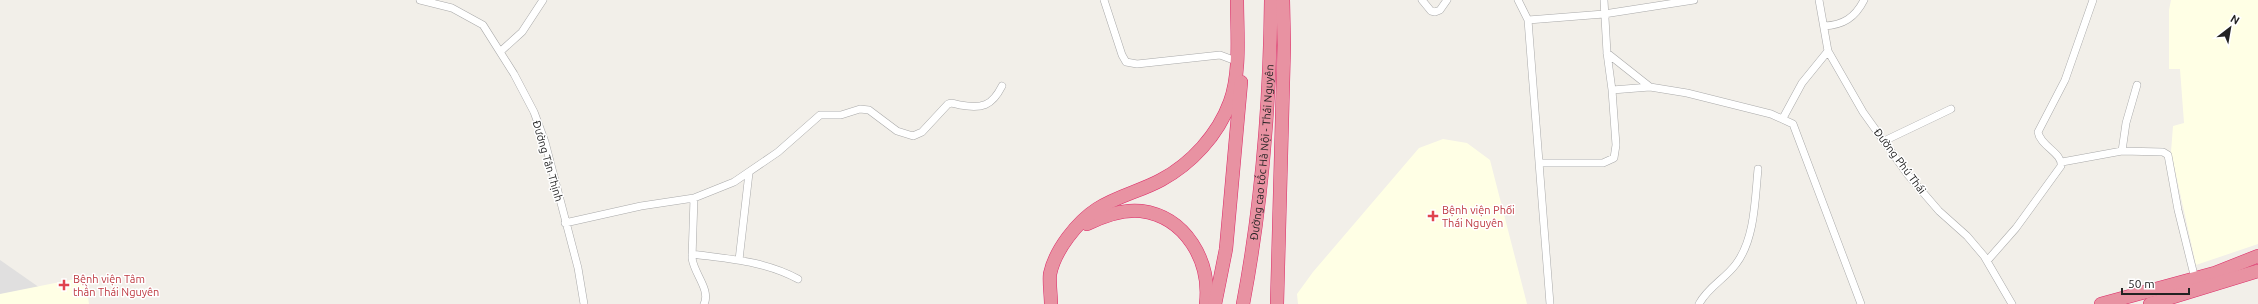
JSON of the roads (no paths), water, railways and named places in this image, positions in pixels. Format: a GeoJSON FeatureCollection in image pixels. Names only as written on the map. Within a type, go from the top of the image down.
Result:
{"type":"FeatureCollection","features":[{"type":"Feature","properties":{"kind":"highway"},"geometry":{"type":"LineString","coordinates":[[1051,304],[1050,274],[1060,250],[1075,229],[1097,209],[1161,180],[1189,161],[1215,130],[1230,102],[1235,79],[1237,0]]}},
{"type":"Feature","properties":{"kind":"highway"},"geometry":{"type":"LineString","coordinates":[[1215,304],[1226,249],[1244,54],[1244,0]]}},
{"type":"Feature","properties":{"kind":"highway","name":"Đường cao tốc Hà Nội - Thái Nguyên"},"geometry":{"type":"LineString","coordinates":[[1243,304],[1252,254],[1266,141],[1272,0]]}},
{"type":"Feature","properties":{"kind":"highway"},"geometry":{"type":"LineString","coordinates":[[1277,304],[1284,52],[1283,0]]}},
{"type":"Feature","properties":{"kind":"highway"},"geometry":{"type":"LineString","coordinates":[[1075,229],[1102,217],[1120,212],[1140,211],[1159,216],[1178,227],[1194,246],[1205,268],[1208,292],[1206,304]]}},
{"type":"Feature","properties":{"kind":"highway"},"geometry":{"type":"LineString","coordinates":[[2101,304],[2195,279],[2238,265],[2258,256]]}},
{"type":"Feature","properties":{"kind":"highway"},"geometry":{"type":"LineString","coordinates":[[2150,304],[2258,271]]}},
{"type":"Feature","properties":{"kind":"street","name":"Đường Tân Thịnh"},"geometry":{"type":"LineString","coordinates":[[420,0],[452,8],[483,25],[501,51],[534,112],[545,142],[578,268],[584,304]]}},
{"type":"Feature","properties":{"kind":"street"},"geometry":{"type":"LineString","coordinates":[[501,51],[522,32],[543,0]]}},
{"type":"Feature","properties":{"kind":"street"},"geometry":{"type":"LineString","coordinates":[[1104,0],[1122,56],[1126,62],[1137,64],[1220,55],[1236,61]]}},
{"type":"Feature","properties":{"kind":"street"},"geometry":{"type":"LineString","coordinates":[[1422,0],[1431,12],[1440,10],[1447,0]]}},
{"type":"Feature","properties":{"kind":"street"},"geometry":{"type":"LineString","coordinates":[[1518,0],[1528,20],[1550,304]]}},
{"type":"Feature","properties":{"kind":"street"},"geometry":{"type":"LineString","coordinates":[[1540,163],[1603,163],[1614,158],[1616,145],[1612,90],[1607,53],[1604,0]]}},
{"type":"Feature","properties":{"kind":"street"},"geometry":{"type":"LineString","coordinates":[[1528,20],[1604,14],[1694,0]]}},
{"type":"Feature","properties":{"kind":"street","name":"Đường Phú Thái"},"geometry":{"type":"LineString","coordinates":[[1819,0],[1828,51],[1862,112],[1908,175],[1939,211],[1967,236],[1987,261],[2012,304]]}},
{"type":"Feature","properties":{"kind":"street"},"geometry":{"type":"LineString","coordinates":[[1824,26],[1843,23],[1859,9],[1864,0]]}},
{"type":"Feature","properties":{"kind":"street"},"geometry":{"type":"LineString","coordinates":[[2062,162],[2043,143],[2038,132],[2065,80],[2093,0]]}},
{"type":"Feature","properties":{"kind":"street"},"geometry":{"type":"LineString","coordinates":[[1783,118],[1802,83],[1828,51]]}},
{"type":"Feature","properties":{"kind":"street"},"geometry":{"type":"LineString","coordinates":[[1607,53],[1650,87]]}},
{"type":"Feature","properties":{"kind":"street"},"geometry":{"type":"LineString","coordinates":[[2122,151],[2124,133],[2137,85]]}},
{"type":"Feature","properties":{"kind":"street"},"geometry":{"type":"LineString","coordinates":[[565,223],[641,206],[694,198],[734,182],[778,152],[820,115],[841,115],[854,110],[869,110],[897,130],[913,136],[922,132],[951,102],[973,106],[989,104],[997,96],[1002,86]]}},
{"type":"Feature","properties":{"kind":"street"},"geometry":{"type":"LineString","coordinates":[[1612,90],[1650,87],[1687,93],[1783,118],[1793,124],[1861,304]]}},
{"type":"Feature","properties":{"kind":"street"},"geometry":{"type":"LineString","coordinates":[[1884,141],[1951,109]]}},
{"type":"Feature","properties":{"kind":"street"},"geometry":{"type":"LineString","coordinates":[[2062,162],[2122,151],[2163,152],[2168,155],[2178,210],[2195,279]]}},
{"type":"Feature","properties":{"kind":"street"},"geometry":{"type":"LineString","coordinates":[[1987,261],[2026,216],[2059,170],[2062,162]]}},
{"type":"Feature","properties":{"kind":"street"},"geometry":{"type":"LineString","coordinates":[[1699,304],[1708,291],[1737,263],[1745,247],[1750,226],[1758,169]]}},
{"type":"Feature","properties":{"kind":"street"},"geometry":{"type":"LineString","coordinates":[[739,260],[749,173]]}},
{"type":"Feature","properties":{"kind":"street"},"geometry":{"type":"LineString","coordinates":[[694,198],[693,268],[706,292],[707,298],[704,304]]}},
{"type":"Feature","properties":{"kind":"street"},"geometry":{"type":"LineString","coordinates":[[692,254],[759,263],[781,270],[798,279]]}},
{"type":"Feature","properties":{"kind":"place","name":"Bệnh viện Phổi Thái Nguyên"},"geometry":{"type":"Point","coordinates":[1433,216]}},
{"type":"Feature","properties":{"kind":"place","name":"Bệnh viện Tâm thần Thái Nguyên"},"geometry":{"type":"Point","coordinates":[64,285]}}]}
